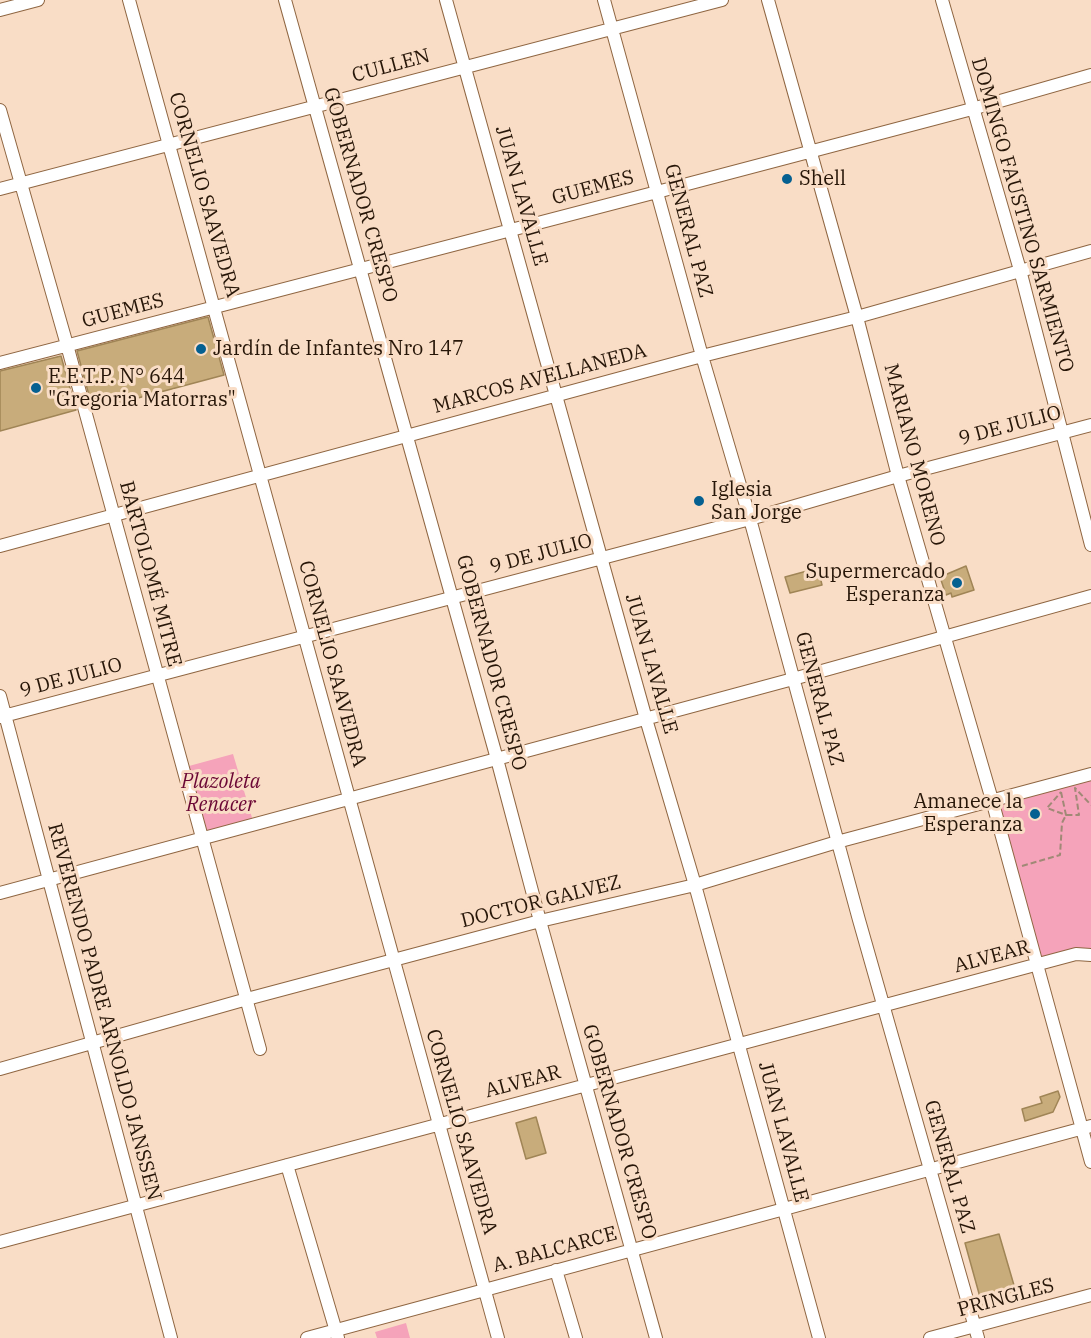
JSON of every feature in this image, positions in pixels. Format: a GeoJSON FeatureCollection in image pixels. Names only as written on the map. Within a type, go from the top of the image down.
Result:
{"type":"FeatureCollection","features":[{"type":"Feature","properties":{"kind":"street"},"geometry":{"type":"LineString","coordinates":[[0,10],[38,0]]}},
{"type":"Feature","properties":{"kind":"street","name":"CORNELIO SAAVEDRA"},"geometry":{"type":"LineString","coordinates":[[129,0],[498,1338]]}},
{"type":"Feature","properties":{"kind":"street","name":"GOBERNADOR CRESPO"},"geometry":{"type":"LineString","coordinates":[[285,0],[656,1338]]}},
{"type":"Feature","properties":{"kind":"street","name":"JUAN LAVALLE"},"geometry":{"type":"LineString","coordinates":[[446,0],[646,719],[740,1044],[819,1338]]}},
{"type":"Feature","properties":{"kind":"street","name":"GENERAL PAZ"},"geometry":{"type":"LineString","coordinates":[[604,0],[702,356],[750,519],[837,842],[976,1332]]}},
{"type":"Feature","properties":{"kind":"street","name":"CULLEN"},"geometry":{"type":"LineString","coordinates":[[0,189],[722,0]]}},
{"type":"Feature","properties":{"kind":"street","name":"MARIANO MORENO"},"geometry":{"type":"LineString","coordinates":[[768,0],[857,317],[898,476],[992,800],[1036,965],[1086,1127],[1091,1162]]}},
{"type":"Feature","properties":{"kind":"street","name":"DOMINGO FAUSTINO SARMIENTO"},"geometry":{"type":"LineString","coordinates":[[942,0],[1020,270],[1091,545]]}},
{"type":"Feature","properties":{"kind":"street","name":"GUEMES"},"geometry":{"type":"LineString","coordinates":[[0,363],[972,109],[1091,75]]}},
{"type":"Feature","properties":{"kind":"street","name":"BARTOLOMÉ MITRE"},"geometry":{"type":"LineString","coordinates":[[0,110],[67,345],[260,1049]]}},
{"type":"Feature","properties":{"kind":"street","name":"MARCOS AVELLANEDA"},"geometry":{"type":"LineString","coordinates":[[0,546],[556,395],[857,317],[1091,251]]}},
{"type":"Feature","properties":{"kind":"street","name":"9 DE JULIO"},"geometry":{"type":"LineString","coordinates":[[3,716],[750,519],[898,476],[1091,425]]}},
{"type":"Feature","properties":{"kind":"street"},"geometry":{"type":"LineString","coordinates":[[0,893],[794,679],[1091,596]]}},
{"type":"Feature","properties":{"kind":"street","name":"REVERENDO PADRE ARNOLDO JANSSEN"},"geometry":{"type":"LineString","coordinates":[[0,696],[3,716],[50,880],[171,1338]]}},
{"type":"Feature","properties":{"kind":"street","name":"DOCTOR GALVEZ"},"geometry":{"type":"LineString","coordinates":[[0,1069],[247,999],[540,921],[695,885],[837,842],[1091,774]]}},
{"type":"Feature","properties":{"kind":"street","name":"ALVEAR"},"geometry":{"type":"LineString","coordinates":[[0,1242],[1076,954],[1091,956]]}},
{"type":"Feature","properties":{"kind":"street","name":"A. BALCARCE"},"geometry":{"type":"LineString","coordinates":[[306,1338],[337,1334],[485,1289],[1086,1127]]}},
{"type":"Feature","properties":{"kind":"street"},"geometry":{"type":"LineString","coordinates":[[287,1165],[337,1334]]}},
{"type":"Feature","properties":{"kind":"street"},"geometry":{"type":"LineString","coordinates":[[556,1270],[576,1338]]}},
{"type":"Feature","properties":{"kind":"street","name":"PRINGLES"},"geometry":{"type":"LineString","coordinates":[[930,1338],[976,1332],[1091,1295]]}},
{"type":"Feature","properties":{"kind":"path"},"geometry":{"type":"LineString","coordinates":[[1011,869],[1060,855],[1062,824],[1066,815],[1061,792],[1047,808],[1066,815],[1079,815],[1075,788],[1091,805]]}},
{"type":"Feature","properties":{"kind":"green space","name":"Plazoleta Renacer"},"geometry":{"type":"Polygon","coordinates":[[[233,754],[253,821],[207,834],[189,766],[233,754]]]}},
{"type":"Feature","properties":{"kind":"green space"},"geometry":{"type":"Polygon","coordinates":[[[1091,774],[1091,955],[1036,965],[992,800],[1091,774]]]}},
{"type":"Feature","properties":{"kind":"green space"},"geometry":{"type":"Polygon","coordinates":[[[406,1323],[410,1338],[377,1338],[375,1332],[406,1323]]]}},
{"type":"Feature","properties":{"kind":"building"},"geometry":{"type":"Polygon","coordinates":[[[208,317],[224,375],[93,410],[77,351],[208,317]]]}},
{"type":"Feature","properties":{"kind":"building","name":"E.E.T.P. N° 644 \"Gregoria Matorras\""},"geometry":{"type":"Polygon","coordinates":[[[61,356],[76,410],[0,431],[0,371],[61,356]]]}},
{"type":"Feature","properties":{"kind":"building","name":"Supermercado Esperanza"},"geometry":{"type":"Polygon","coordinates":[[[966,566],[974,590],[952,597],[951,593],[946,595],[940,577],[966,566]]]}},
{"type":"Feature","properties":{"kind":"building"},"geometry":{"type":"Polygon","coordinates":[[[818,568],[822,585],[790,593],[785,577],[818,568]]]}},
{"type":"Feature","properties":{"kind":"building"},"geometry":{"type":"Polygon","coordinates":[[[1058,1091],[1060,1097],[1053,1112],[1025,1121],[1022,1109],[1042,1103],[1040,1097],[1058,1091]]]}},
{"type":"Feature","properties":{"kind":"building"},"geometry":{"type":"Polygon","coordinates":[[[536,1117],[546,1153],[526,1159],[516,1123],[536,1117]]]}},
{"type":"Feature","properties":{"kind":"building"},"geometry":{"type":"Polygon","coordinates":[[[999,1234],[1018,1299],[983,1308],[965,1243],[999,1234]]]}},
{"type":"Feature","properties":{"kind":"place","name":"Shell"},"geometry":{"type":"Point","coordinates":[787,179]}},
{"type":"Feature","properties":{"kind":"place","name":"Jardín de Infantes Nro 147"},"geometry":{"type":"Point","coordinates":[201,349]}},
{"type":"Feature","properties":{"kind":"place","name":"E.E.T.P. N° 644 \"Gregoria Matorras\""},"geometry":{"type":"Point","coordinates":[36,388]}},
{"type":"Feature","properties":{"kind":"place","name":"Iglesia San Jorge"},"geometry":{"type":"Point","coordinates":[699,501]}},
{"type":"Feature","properties":{"kind":"place","name":"Supermercado Esperanza"},"geometry":{"type":"Point","coordinates":[957,583]}},
{"type":"Feature","properties":{"kind":"place","name":"Amanece la Esperanza"},"geometry":{"type":"Point","coordinates":[1035,814]}}]}
